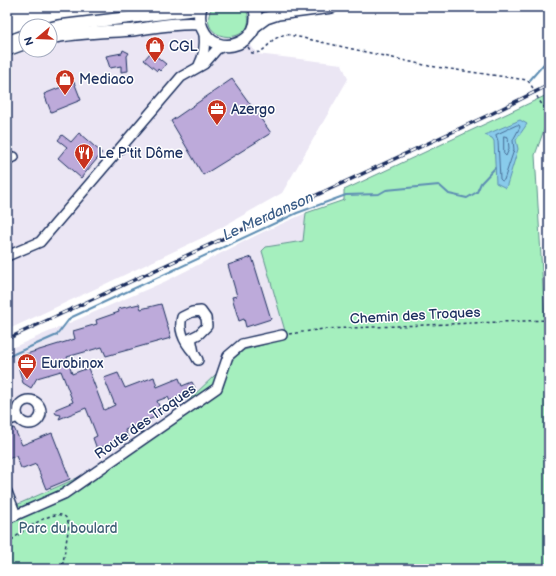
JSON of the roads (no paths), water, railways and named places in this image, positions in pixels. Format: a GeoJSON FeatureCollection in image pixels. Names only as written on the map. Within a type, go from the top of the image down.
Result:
{"type":"FeatureCollection","features":[{"type":"Feature","properties":{"kind":"main road"},"geometry":{"type":"LineString","coordinates":[[58,26],[193,10],[197,7]]}},
{"type":"Feature","properties":{"kind":"main road"},"geometry":{"type":"LineString","coordinates":[[201,7],[199,17],[202,28],[213,41],[225,46],[242,42],[249,36],[255,26],[266,18],[278,14],[332,7]]}},
{"type":"Feature","properties":{"kind":"main road"},"geometry":{"type":"LineString","coordinates":[[254,7],[256,12],[255,26]]}},
{"type":"Feature","properties":{"kind":"main road"},"geometry":{"type":"LineString","coordinates":[[58,37],[185,23],[202,28]]}},
{"type":"Feature","properties":{"kind":"main road"},"geometry":{"type":"LineString","coordinates":[[7,42],[18,38]]}},
{"type":"Feature","properties":{"kind":"main road"},"geometry":{"type":"LineString","coordinates":[[7,50],[18,47]]}},
{"type":"Feature","properties":{"kind":"street"},"geometry":{"type":"LineString","coordinates":[[197,68],[204,54],[205,44],[202,28]]}},
{"type":"Feature","properties":{"kind":"street"},"geometry":{"type":"LineString","coordinates":[[7,256],[40,242],[181,77],[204,64],[217,49],[225,46]]}},
{"type":"Feature","properties":{"kind":"street","name":"Route des Troques"},"geometry":{"type":"LineString","coordinates":[[7,519],[64,494],[217,388],[228,356],[242,344],[282,335]]}},
{"type":"Feature","properties":{"kind":"street"},"geometry":{"type":"LineString","coordinates":[[7,421],[18,417]]}},
{"type":"Feature","properties":{"kind":"street"},"geometry":{"type":"LineString","coordinates":[[7,492],[16,515]]}},
{"type":"Feature","properties":{"kind":"water"},"geometry":{"type":"Polygon","coordinates":[[[520,120],[527,124],[516,140],[518,149],[506,188],[496,183],[494,141],[492,138],[485,135],[520,120]]]}},
{"type":"Feature","properties":{"kind":"waterway","name":"Le Merdanson"},"geometry":{"type":"LineString","coordinates":[[530,80],[549,58]]}},
{"type":"Feature","properties":{"kind":"waterway","name":"Le Merdanson"},"geometry":{"type":"LineString","coordinates":[[7,357],[57,335],[70,318],[297,213],[346,195],[379,194],[386,190],[439,185],[449,194],[467,198],[477,192],[481,183],[495,168]]}},
{"type":"Feature","properties":{"kind":"railway"},"geometry":{"type":"LineString","coordinates":[[7,339],[493,113],[549,85]]}},
{"type":"Feature","properties":{"kind":"place","name":"CGL"},"geometry":{"type":"Point","coordinates":[155,63]}},
{"type":"Feature","properties":{"kind":"place","name":"Mediaco"},"geometry":{"type":"Point","coordinates":[65,96]}},
{"type":"Feature","properties":{"kind":"place","name":"Azergo"},"geometry":{"type":"Point","coordinates":[217,126]}},
{"type":"Feature","properties":{"kind":"place","name":"Le P'tit Dôme"},"geometry":{"type":"Point","coordinates":[84,170]}},
{"type":"Feature","properties":{"kind":"place","name":"Eurobinox"},"geometry":{"type":"Point","coordinates":[27,380]}},
{"type":"Feature","properties":{"kind":"park label","name":"Parc du boulard"},"geometry":{"type":"Point","coordinates":[68,528]}}]}
